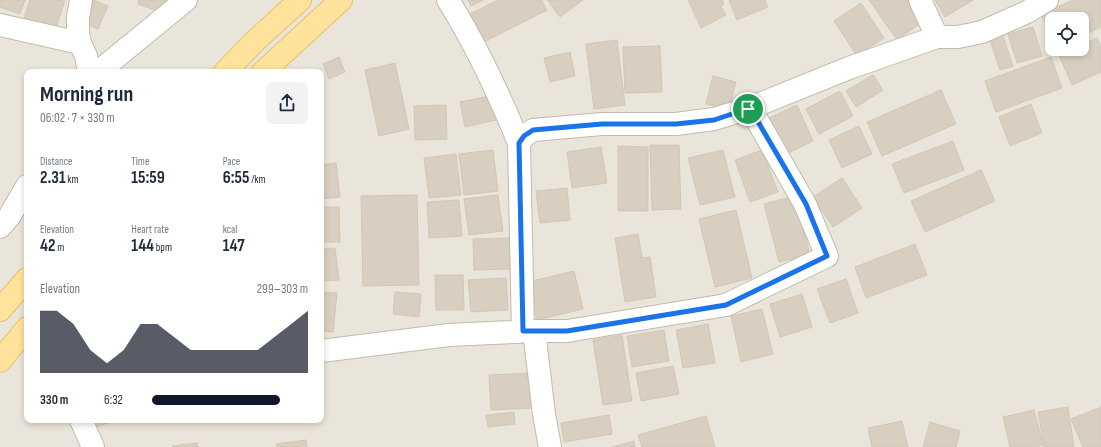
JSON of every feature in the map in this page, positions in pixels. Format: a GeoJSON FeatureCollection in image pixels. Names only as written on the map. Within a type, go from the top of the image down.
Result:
{"type":"FeatureCollection","features":[{"type":"Feature","properties":{"kind":"main road"},"geometry":{"type":"LineString","coordinates":[[228,69],[254,42],[300,0]]}},
{"type":"Feature","properties":{"kind":"main road"},"geometry":{"type":"LineString","coordinates":[[266,69],[341,0]]}},
{"type":"Feature","properties":{"kind":"main road"},"geometry":{"type":"LineString","coordinates":[[0,310],[24,282]]}},
{"type":"Feature","properties":{"kind":"main road"},"geometry":{"type":"LineString","coordinates":[[0,361],[24,334]]}},
{"type":"Feature","properties":{"kind":"street"},"geometry":{"type":"LineString","coordinates":[[81,0],[78,23],[80,43],[86,56],[88,69]]}},
{"type":"Feature","properties":{"kind":"street"},"geometry":{"type":"LineString","coordinates":[[102,69],[186,0]]}},
{"type":"Feature","properties":{"kind":"street"},"geometry":{"type":"LineString","coordinates":[[448,0],[460,19],[499,95],[519,143],[523,331]]}},
{"type":"Feature","properties":{"kind":"street"},"geometry":{"type":"LineString","coordinates":[[920,0],[938,37]]}},
{"type":"Feature","properties":{"kind":"street"},"geometry":{"type":"LineString","coordinates":[[519,143],[524,136],[533,130],[602,124],[676,124],[714,120],[750,108],[849,68],[938,37],[958,37],[982,32],[1027,12],[1047,0]]}},
{"type":"Feature","properties":{"kind":"street"},"geometry":{"type":"LineString","coordinates":[[0,25],[80,43]]}},
{"type":"Feature","properties":{"kind":"street"},"geometry":{"type":"LineString","coordinates":[[324,351],[449,335],[523,331],[567,331],[726,305],[827,256],[806,204],[750,108]]}},
{"type":"Feature","properties":{"kind":"street"},"geometry":{"type":"LineString","coordinates":[[3,220],[24,190]]}},
{"type":"Feature","properties":{"kind":"street"},"geometry":{"type":"LineString","coordinates":[[523,331],[534,331],[544,414],[550,447]]}},
{"type":"Feature","properties":{"kind":"street"},"geometry":{"type":"LineString","coordinates":[[82,423],[93,447]]}},
{"type":"Feature","properties":{"kind":"shaded area"},"geometry":{"type":"Polygon","coordinates":[[[0,0],[1101,0],[1101,447],[0,447],[0,0]]]}},
{"type":"Feature","properties":{"kind":"building"},"geometry":{"type":"Polygon","coordinates":[[[0,0],[25,0],[20,14],[0,7],[0,0]]]}},
{"type":"Feature","properties":{"kind":"building"},"geometry":{"type":"Polygon","coordinates":[[[30,0],[65,0],[56,28],[24,18],[30,0]]]}},
{"type":"Feature","properties":{"kind":"building"},"geometry":{"type":"Polygon","coordinates":[[[93,0],[108,6],[98,29],[83,23],[93,0]]]}},
{"type":"Feature","properties":{"kind":"building"},"geometry":{"type":"Polygon","coordinates":[[[139,0],[167,0],[162,13],[138,4],[139,0]]]}},
{"type":"Feature","properties":{"kind":"building"},"geometry":{"type":"Polygon","coordinates":[[[468,0],[484,0],[471,6],[468,0]]]}},
{"type":"Feature","properties":{"kind":"building"},"geometry":{"type":"Polygon","coordinates":[[[498,0],[542,0],[547,10],[484,42],[470,14],[498,0]]]}},
{"type":"Feature","properties":{"kind":"building"},"geometry":{"type":"Polygon","coordinates":[[[547,0],[583,0],[560,17],[547,0]]]}},
{"type":"Feature","properties":{"kind":"building"},"geometry":{"type":"Polygon","coordinates":[[[688,0],[722,0],[724,4],[721,6],[726,15],[701,28],[688,0]]]}},
{"type":"Feature","properties":{"kind":"building"},"geometry":{"type":"Polygon","coordinates":[[[729,0],[765,0],[768,7],[737,20],[729,0]]]}},
{"type":"Feature","properties":{"kind":"building"},"geometry":{"type":"Polygon","coordinates":[[[869,0],[911,0],[925,20],[897,40],[869,0]]]}},
{"type":"Feature","properties":{"kind":"building"},"geometry":{"type":"Polygon","coordinates":[[[935,0],[973,0],[945,17],[935,0]]]}},
{"type":"Feature","properties":{"kind":"building"},"geometry":{"type":"Polygon","coordinates":[[[1073,0],[1101,0],[1101,27],[1089,33],[1089,12],[1046,12],[1073,0]]]}},
{"type":"Feature","properties":{"kind":"building"},"geometry":{"type":"Polygon","coordinates":[[[861,3],[884,38],[857,56],[834,21],[861,3]]]}},
{"type":"Feature","properties":{"kind":"building"},"geometry":{"type":"Polygon","coordinates":[[[1045,12],[1045,22],[1041,14],[1045,12]]]}},
{"type":"Feature","properties":{"kind":"building"},"geometry":{"type":"Polygon","coordinates":[[[1033,27],[1042,56],[1017,63],[1008,34],[1033,27]]]}},
{"type":"Feature","properties":{"kind":"building"},"geometry":{"type":"Polygon","coordinates":[[[1002,33],[1013,66],[1000,70],[989,37],[1002,33]]]}},
{"type":"Feature","properties":{"kind":"building"},"geometry":{"type":"Polygon","coordinates":[[[1097,38],[1101,47],[1101,72],[1072,85],[1059,56],[1089,56],[1089,42],[1097,38]]]}},
{"type":"Feature","properties":{"kind":"building"},"geometry":{"type":"Polygon","coordinates":[[[617,40],[625,105],[594,109],[586,44],[617,40]]]}},
{"type":"Feature","properties":{"kind":"building"},"geometry":{"type":"Polygon","coordinates":[[[660,46],[662,92],[625,93],[623,47],[660,46]]]}},
{"type":"Feature","properties":{"kind":"building"},"geometry":{"type":"Polygon","coordinates":[[[570,52],[575,76],[550,82],[544,58],[570,52]]]}},
{"type":"Feature","properties":{"kind":"building"},"geometry":{"type":"Polygon","coordinates":[[[339,57],[345,72],[329,79],[323,64],[339,57]]]}},
{"type":"Feature","properties":{"kind":"building"},"geometry":{"type":"Polygon","coordinates":[[[1051,57],[1062,88],[996,112],[985,81],[1051,57]]]}},
{"type":"Feature","properties":{"kind":"building"},"geometry":{"type":"Polygon","coordinates":[[[395,63],[409,129],[379,136],[365,70],[395,63]]]}},
{"type":"Feature","properties":{"kind":"building"},"geometry":{"type":"Polygon","coordinates":[[[873,75],[883,90],[856,107],[846,91],[873,75]]]}},
{"type":"Feature","properties":{"kind":"building"},"geometry":{"type":"Polygon","coordinates":[[[713,76],[736,82],[729,109],[706,104],[713,76]]]}},
{"type":"Feature","properties":{"kind":"building"},"geometry":{"type":"Polygon","coordinates":[[[941,90],[956,124],[882,156],[867,122],[941,90]]]}},
{"type":"Feature","properties":{"kind":"building"},"geometry":{"type":"Polygon","coordinates":[[[840,91],[853,116],[819,134],[806,109],[840,91]]]}},
{"type":"Feature","properties":{"kind":"building"},"geometry":{"type":"Polygon","coordinates":[[[490,96],[496,120],[465,127],[460,102],[490,96]]]}},
{"type":"Feature","properties":{"kind":"building"},"geometry":{"type":"Polygon","coordinates":[[[1031,104],[1042,133],[1010,146],[999,117],[1031,104]]]}},
{"type":"Feature","properties":{"kind":"building"},"geometry":{"type":"Polygon","coordinates":[[[446,105],[447,139],[415,140],[414,106],[446,105]]]}},
{"type":"Feature","properties":{"kind":"building"},"geometry":{"type":"Polygon","coordinates":[[[797,105],[813,141],[784,155],[767,119],[797,105]]]}},
{"type":"Feature","properties":{"kind":"building"},"geometry":{"type":"Polygon","coordinates":[[[859,126],[872,154],[842,168],[829,140],[859,126]]]}},
{"type":"Feature","properties":{"kind":"building"},"geometry":{"type":"Polygon","coordinates":[[[953,141],[964,170],[904,193],[892,164],[953,141]]]}},
{"type":"Feature","properties":{"kind":"building"},"geometry":{"type":"Polygon","coordinates":[[[650,145],[679,145],[681,209],[652,210],[650,145]]]}},
{"type":"Feature","properties":{"kind":"building"},"geometry":{"type":"Polygon","coordinates":[[[618,146],[648,147],[648,211],[618,211],[618,146]]]}},
{"type":"Feature","properties":{"kind":"building"},"geometry":{"type":"Polygon","coordinates":[[[601,147],[607,183],[572,188],[567,152],[601,147]]]}},
{"type":"Feature","properties":{"kind":"building"},"geometry":{"type":"Polygon","coordinates":[[[493,150],[498,191],[464,195],[459,154],[493,150]]]}},
{"type":"Feature","properties":{"kind":"building"},"geometry":{"type":"Polygon","coordinates":[[[723,150],[735,197],[700,205],[688,158],[723,150]]]}},
{"type":"Feature","properties":{"kind":"building"},"geometry":{"type":"Polygon","coordinates":[[[762,150],[778,192],[750,202],[735,160],[762,150]]]}},
{"type":"Feature","properties":{"kind":"building"},"geometry":{"type":"Polygon","coordinates":[[[456,154],[461,195],[429,198],[424,158],[456,154]]]}},
{"type":"Feature","properties":{"kind":"building"},"geometry":{"type":"Polygon","coordinates":[[[336,163],[340,197],[324,199],[324,165],[336,163]]]}},
{"type":"Feature","properties":{"kind":"building"},"geometry":{"type":"Polygon","coordinates":[[[981,170],[995,201],[925,232],[911,201],[981,170]]]}},
{"type":"Feature","properties":{"kind":"building"},"geometry":{"type":"Polygon","coordinates":[[[842,178],[862,208],[833,227],[813,197],[842,178]]]}},
{"type":"Feature","properties":{"kind":"building"},"geometry":{"type":"Polygon","coordinates":[[[567,188],[570,220],[540,223],[536,191],[567,188]]]}},
{"type":"Feature","properties":{"kind":"building"},"geometry":{"type":"Polygon","coordinates":[[[417,195],[419,285],[363,286],[361,196],[417,195]]]}},
{"type":"Feature","properties":{"kind":"building"},"geometry":{"type":"Polygon","coordinates":[[[498,195],[503,231],[469,235],[464,199],[498,195]]]}},
{"type":"Feature","properties":{"kind":"building"},"geometry":{"type":"Polygon","coordinates":[[[795,196],[810,255],[779,262],[764,204],[795,196]]]}},
{"type":"Feature","properties":{"kind":"building"},"geometry":{"type":"Polygon","coordinates":[[[459,200],[462,236],[429,238],[427,202],[459,200]]]}},
{"type":"Feature","properties":{"kind":"building"},"geometry":{"type":"Polygon","coordinates":[[[324,207],[339,207],[340,242],[324,242],[324,207]]]}},
{"type":"Feature","properties":{"kind":"building"},"geometry":{"type":"Polygon","coordinates":[[[736,210],[752,278],[715,287],[699,219],[736,210]]]}},
{"type":"Feature","properties":{"kind":"building"},"geometry":{"type":"Polygon","coordinates":[[[638,234],[642,258],[650,257],[656,297],[625,302],[615,238],[638,234]]]}},
{"type":"Feature","properties":{"kind":"building"},"geometry":{"type":"Polygon","coordinates":[[[510,238],[511,269],[474,270],[473,239],[510,238]]]}},
{"type":"Feature","properties":{"kind":"building"},"geometry":{"type":"Polygon","coordinates":[[[915,244],[927,275],[866,298],[855,267],[915,244]]]}},
{"type":"Feature","properties":{"kind":"building"},"geometry":{"type":"Polygon","coordinates":[[[335,248],[339,280],[324,281],[324,249],[335,248]]]}},
{"type":"Feature","properties":{"kind":"building"},"geometry":{"type":"Polygon","coordinates":[[[574,271],[583,309],[537,320],[528,282],[574,271]]]}},
{"type":"Feature","properties":{"kind":"building"},"geometry":{"type":"Polygon","coordinates":[[[435,275],[463,275],[464,310],[436,310],[435,275]]]}},
{"type":"Feature","properties":{"kind":"building"},"geometry":{"type":"Polygon","coordinates":[[[506,278],[508,310],[471,312],[468,280],[506,278]]]}},
{"type":"Feature","properties":{"kind":"building"},"geometry":{"type":"Polygon","coordinates":[[[846,279],[858,313],[830,323],[817,289],[846,279]]]}},
{"type":"Feature","properties":{"kind":"building"},"geometry":{"type":"Polygon","coordinates":[[[324,292],[337,293],[333,332],[324,331],[324,292]]]}},
{"type":"Feature","properties":{"kind":"building"},"geometry":{"type":"Polygon","coordinates":[[[395,292],[421,294],[419,317],[393,314],[395,292]]]}},
{"type":"Feature","properties":{"kind":"building"},"geometry":{"type":"Polygon","coordinates":[[[802,294],[812,327],[780,337],[770,304],[802,294]]]}},
{"type":"Feature","properties":{"kind":"building"},"geometry":{"type":"Polygon","coordinates":[[[762,309],[773,354],[741,362],[731,316],[762,309]]]}},
{"type":"Feature","properties":{"kind":"building"},"geometry":{"type":"Polygon","coordinates":[[[708,324],[715,363],[683,368],[676,330],[708,324]]]}},
{"type":"Feature","properties":{"kind":"building"},"geometry":{"type":"Polygon","coordinates":[[[664,330],[669,361],[632,367],[627,336],[664,330]]]}},
{"type":"Feature","properties":{"kind":"building"},"geometry":{"type":"Polygon","coordinates":[[[622,335],[632,401],[603,405],[593,340],[622,335]]]}},
{"type":"Feature","properties":{"kind":"building"},"geometry":{"type":"Polygon","coordinates":[[[673,366],[679,394],[641,401],[636,373],[673,366]]]}},
{"type":"Feature","properties":{"kind":"building"},"geometry":{"type":"Polygon","coordinates":[[[531,373],[533,408],[491,410],[489,375],[531,373]]]}},
{"type":"Feature","properties":{"kind":"building"},"geometry":{"type":"Polygon","coordinates":[[[1068,407],[1074,447],[1044,447],[1038,412],[1068,407]]]}},
{"type":"Feature","properties":{"kind":"building"},"geometry":{"type":"Polygon","coordinates":[[[1101,407],[1101,447],[1083,447],[1071,419],[1101,407]]]}},
{"type":"Feature","properties":{"kind":"building"},"geometry":{"type":"Polygon","coordinates":[[[1034,410],[1043,445],[1035,447],[1010,447],[1003,417],[1034,410]]]}},
{"type":"Feature","properties":{"kind":"building"},"geometry":{"type":"Polygon","coordinates":[[[514,412],[515,424],[488,427],[486,415],[514,412]]]}},
{"type":"Feature","properties":{"kind":"building"},"geometry":{"type":"Polygon","coordinates":[[[609,415],[612,434],[564,442],[561,423],[609,415]]]}},
{"type":"Feature","properties":{"kind":"building"},"geometry":{"type":"Polygon","coordinates":[[[706,416],[715,447],[642,447],[638,435],[706,416]]]}},
{"type":"Feature","properties":{"kind":"building"},"geometry":{"type":"Polygon","coordinates":[[[902,421],[908,447],[872,447],[868,428],[902,421]]]}},
{"type":"Feature","properties":{"kind":"building"},"geometry":{"type":"Polygon","coordinates":[[[930,422],[960,431],[956,447],[923,447],[930,422]]]}},
{"type":"Feature","properties":{"kind":"building"},"geometry":{"type":"Polygon","coordinates":[[[94,423],[108,423],[95,427],[94,423]]]}},
{"type":"Feature","properties":{"kind":"building"},"geometry":{"type":"Polygon","coordinates":[[[306,440],[307,447],[277,447],[276,444],[306,440]]]}},
{"type":"Feature","properties":{"kind":"building"},"geometry":{"type":"Polygon","coordinates":[[[634,441],[635,447],[612,447],[634,441]]]}},
{"type":"Feature","properties":{"kind":"building"},"geometry":{"type":"Polygon","coordinates":[[[197,443],[198,447],[172,446],[197,443]]]}},
{"type":"Feature","properties":{"kind":"route"},"geometry":{"type":"LineString","coordinates":[[750,108],[806,204],[827,256],[726,305],[567,331],[523,331],[519,143],[524,136],[533,130],[602,124],[676,124],[714,120],[748,109],[750,108]]}}]}
